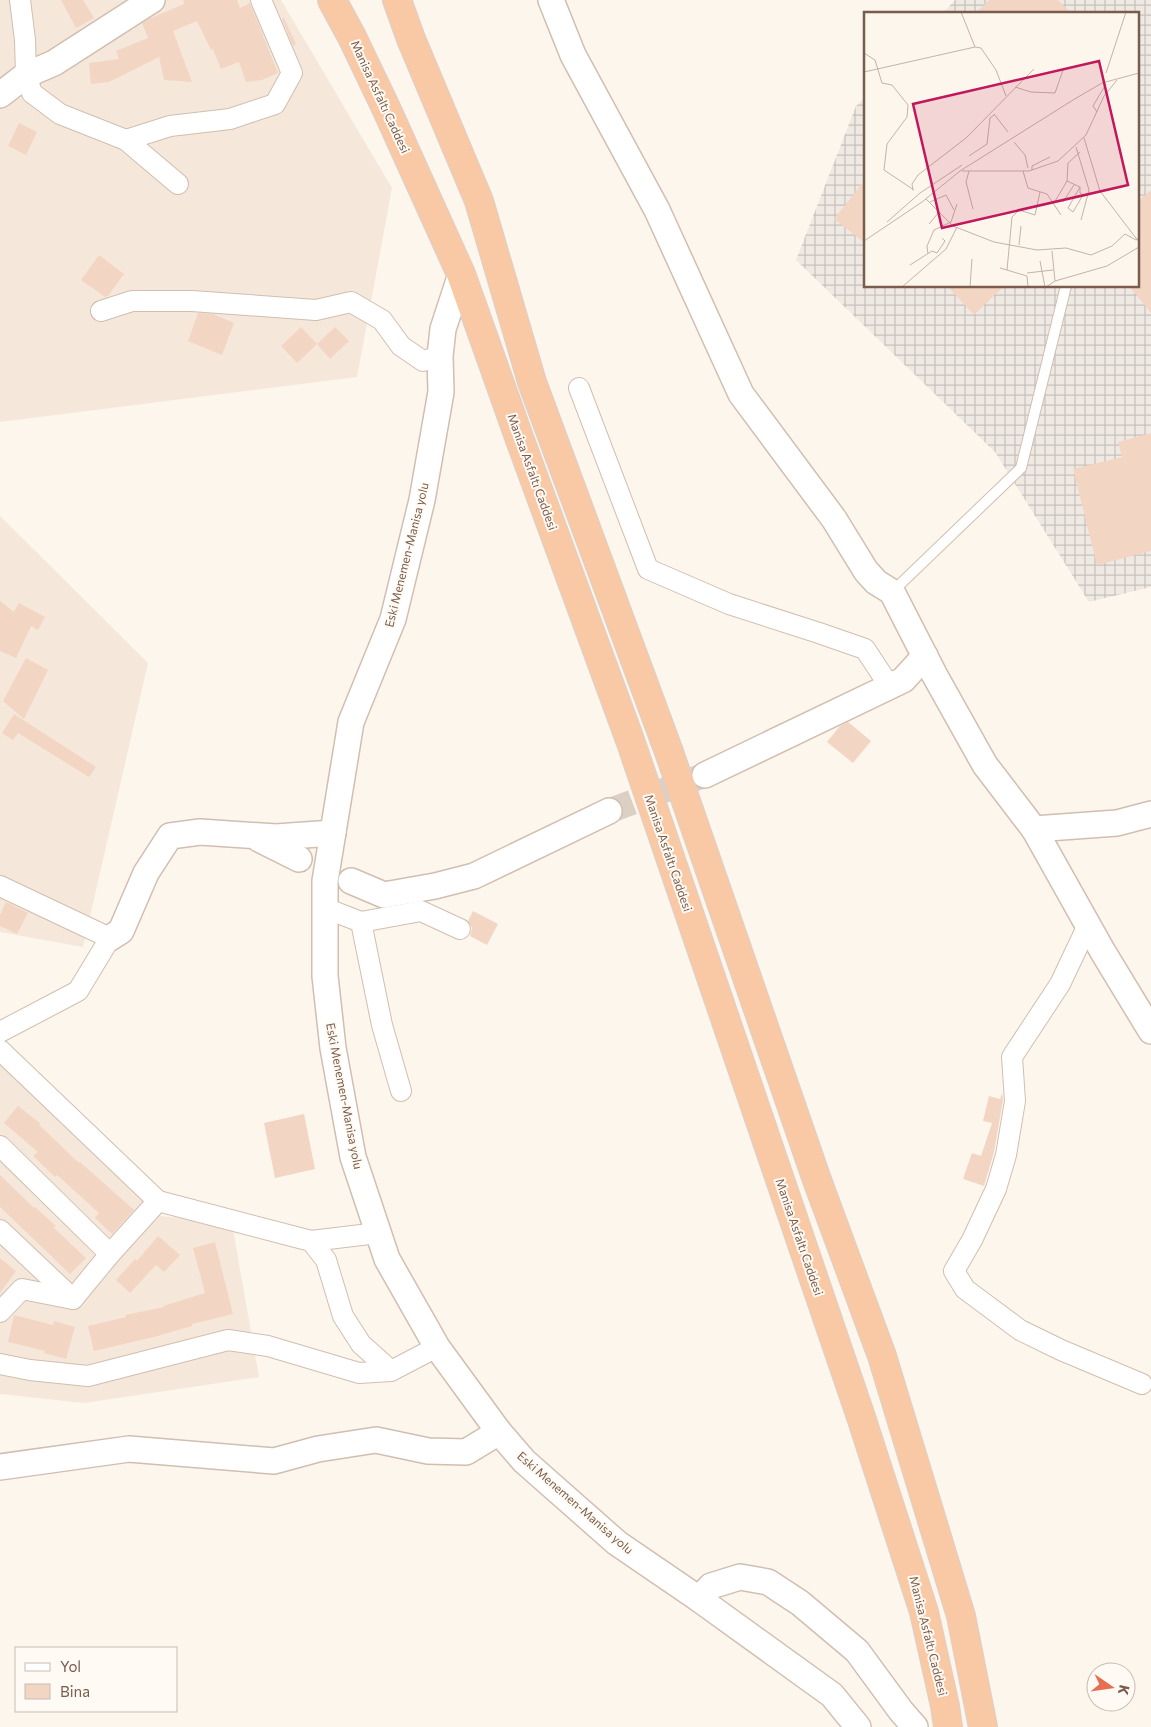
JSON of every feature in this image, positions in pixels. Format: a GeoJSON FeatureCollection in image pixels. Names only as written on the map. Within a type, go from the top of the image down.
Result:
{"type":"FeatureCollection","features":[{"type":"Feature","properties":{"kind":"highway","name":"Manisa Asfaltı Caddesi"},"geometry":{"type":"LineString","coordinates":[[332,0],[386,108],[461,274],[630,740],[861,1417],[924,1612],[948,1727]]}},
{"type":"Feature","properties":{"kind":"highway"},"geometry":{"type":"LineString","coordinates":[[397,0],[411,39],[479,201],[532,382],[669,752],[817,1180],[882,1356],[961,1616],[984,1727]]}},
{"type":"Feature","properties":{"kind":"street"},"geometry":{"type":"LineString","coordinates":[[20,0],[25,40],[26,75],[32,94],[60,114],[126,140],[178,184]]}},
{"type":"Feature","properties":{"kind":"street"},"geometry":{"type":"LineString","coordinates":[[126,140],[170,126],[230,119],[275,104],[292,73],[261,0]]}},
{"type":"Feature","properties":{"kind":"street"},"geometry":{"type":"LineString","coordinates":[[550,0],[573,55],[657,210],[741,394],[834,519],[866,572],[876,582],[892,592],[985,765],[1034,829],[1151,1031]]}},
{"type":"Feature","properties":{"kind":"street"},"geometry":{"type":"LineString","coordinates":[[0,95],[26,75],[54,64],[145,2]]}},
{"type":"Feature","properties":{"kind":"street","name":"Eski Menemen-Manisa yolu"},"geometry":{"type":"LineString","coordinates":[[461,274],[443,329],[440,356],[441,392],[422,500],[393,619],[351,722],[325,881],[324,976],[333,1048],[353,1157],[387,1259],[437,1347],[524,1462],[617,1543],[699,1599],[832,1695],[858,1727]]}},
{"type":"Feature","properties":{"kind":"street"},"geometry":{"type":"LineString","coordinates":[[101,311],[132,301],[192,301],[316,310],[351,302],[382,320],[401,346],[423,361],[440,356]]}},
{"type":"Feature","properties":{"kind":"street"},"geometry":{"type":"LineString","coordinates":[[578,388],[648,568],[729,604],[819,632],[865,649],[890,687]]}},
{"type":"Feature","properties":{"kind":"street"},"geometry":{"type":"LineString","coordinates":[[705,775],[903,680],[925,656]]}},
{"type":"Feature","properties":{"kind":"street"},"geometry":{"type":"LineString","coordinates":[[351,881],[384,895],[435,886],[474,876],[609,811]]}},
{"type":"Feature","properties":{"kind":"street"},"geometry":{"type":"LineString","coordinates":[[1034,829],[1117,823],[1151,814]]}},
{"type":"Feature","properties":{"kind":"street"},"geometry":{"type":"LineString","coordinates":[[0,1032],[78,991],[110,938],[121,931],[146,874],[170,836],[200,832],[276,837],[333,833]]}},
{"type":"Feature","properties":{"kind":"street"},"geometry":{"type":"LineString","coordinates":[[252,835],[299,859]]}},
{"type":"Feature","properties":{"kind":"street"},"geometry":{"type":"LineString","coordinates":[[0,886],[110,938]]}},
{"type":"Feature","properties":{"kind":"street"},"geometry":{"type":"LineString","coordinates":[[325,908],[361,922],[421,911],[460,929]]}},
{"type":"Feature","properties":{"kind":"street"},"geometry":{"type":"LineString","coordinates":[[361,922],[382,1025],[402,1091]]}},
{"type":"Feature","properties":{"kind":"street"},"geometry":{"type":"LineString","coordinates":[[1088,925],[1060,984],[1012,1057],[1015,1101],[1006,1155],[996,1189],[972,1240],[954,1271],[965,1289],[1020,1330],[1061,1350],[1142,1384]]}},
{"type":"Feature","properties":{"kind":"street"},"geometry":{"type":"LineString","coordinates":[[0,1050],[158,1201],[311,1241],[378,1233]]}},
{"type":"Feature","properties":{"kind":"street"},"geometry":{"type":"LineString","coordinates":[[0,1146],[110,1254]]}},
{"type":"Feature","properties":{"kind":"street"},"geometry":{"type":"LineString","coordinates":[[73,1298],[158,1201]]}},
{"type":"Feature","properties":{"kind":"street"},"geometry":{"type":"LineString","coordinates":[[0,1230],[73,1298]]}},
{"type":"Feature","properties":{"kind":"street"},"geometry":{"type":"LineString","coordinates":[[311,1241],[326,1260],[343,1316],[361,1344],[391,1371]]}},
{"type":"Feature","properties":{"kind":"street"},"geometry":{"type":"LineString","coordinates":[[0,1311],[22,1289],[73,1298]]}},
{"type":"Feature","properties":{"kind":"street"},"geometry":{"type":"LineString","coordinates":[[0,1364],[30,1370],[88,1376],[228,1340],[268,1346],[359,1373],[391,1371],[437,1347]]}},
{"type":"Feature","properties":{"kind":"street"},"geometry":{"type":"LineString","coordinates":[[0,1468],[129,1449],[274,1461],[318,1449],[376,1440],[428,1451],[466,1452],[500,1432]]}},
{"type":"Feature","properties":{"kind":"street"},"geometry":{"type":"LineString","coordinates":[[699,1599],[711,1586],[740,1577],[768,1582],[800,1603],[857,1651],[900,1711],[915,1727]]}},
{"type":"Feature","properties":{"kind":"lane"},"geometry":{"type":"LineString","coordinates":[[892,592],[1021,468],[1066,288]]}},
{"type":"Feature","properties":{"kind":"shaded area"},"geometry":{"type":"Polygon","coordinates":[[[0,0],[281,0],[392,188],[357,377],[0,422],[0,0]]]}},
{"type":"Feature","properties":{"kind":"shaded area"},"geometry":{"type":"Polygon","coordinates":[[[955,0],[1151,0],[1151,587],[1089,602],[995,452],[796,260],[856,106],[864,98],[864,288],[1138,288],[1138,12],[944,12],[955,0]]]}},
{"type":"Feature","properties":{"kind":"shaded area"},"geometry":{"type":"Polygon","coordinates":[[[0,516],[148,663],[83,947],[0,932],[0,516]]]}},
{"type":"Feature","properties":{"kind":"shaded area"},"geometry":{"type":"Polygon","coordinates":[[[1,1061],[161,1216],[232,1224],[259,1377],[84,1403],[0,1394],[1,1061]]]}},
{"type":"Feature","properties":{"kind":"building"},"geometry":{"type":"Polygon","coordinates":[[[61,0],[83,0],[94,18],[76,28],[61,0]]]}},
{"type":"Feature","properties":{"kind":"building"},"geometry":{"type":"Polygon","coordinates":[[[183,0],[237,0],[240,8],[250,3],[278,73],[262,80],[246,82],[239,62],[221,69],[213,49],[211,50],[197,21],[173,31],[192,82],[164,80],[159,57],[109,82],[91,84],[89,63],[119,59],[116,51],[148,38],[142,23],[184,4],[183,0]]]}},
{"type":"Feature","properties":{"kind":"building"},"geometry":{"type":"Polygon","coordinates":[[[989,0],[1058,0],[1070,12],[977,12],[989,0]]]}},
{"type":"Feature","properties":{"kind":"building"},"geometry":{"type":"Polygon","coordinates":[[[284,18],[296,44],[293,46],[282,19],[284,18]]]}},
{"type":"Feature","properties":{"kind":"building"},"geometry":{"type":"Polygon","coordinates":[[[19,123],[37,132],[26,155],[8,146],[19,123]]]}},
{"type":"Feature","properties":{"kind":"building"},"geometry":{"type":"Polygon","coordinates":[[[864,181],[864,242],[834,219],[864,181]]]}},
{"type":"Feature","properties":{"kind":"building"},"geometry":{"type":"Polygon","coordinates":[[[1151,190],[1151,313],[1131,288],[1138,288],[1138,201],[1151,190]]]}},
{"type":"Feature","properties":{"kind":"building"},"geometry":{"type":"Polygon","coordinates":[[[99,255],[124,274],[108,296],[105,297],[81,280],[99,255]]]}},
{"type":"Feature","properties":{"kind":"building"},"geometry":{"type":"Polygon","coordinates":[[[949,288],[1002,288],[974,315],[949,288]]]}},
{"type":"Feature","properties":{"kind":"building"},"geometry":{"type":"Polygon","coordinates":[[[198,313],[213,314],[234,323],[222,355],[188,341],[198,313]]]}},
{"type":"Feature","properties":{"kind":"building"},"geometry":{"type":"Polygon","coordinates":[[[301,327],[317,344],[297,363],[281,346],[301,327]]]}},
{"type":"Feature","properties":{"kind":"building"},"geometry":{"type":"Polygon","coordinates":[[[335,327],[349,341],[330,359],[317,344],[335,327]]]}},
{"type":"Feature","properties":{"kind":"building"},"geometry":{"type":"Polygon","coordinates":[[[1151,433],[1151,551],[1097,565],[1073,469],[1122,457],[1118,442],[1151,433]]]}},
{"type":"Feature","properties":{"kind":"building"},"geometry":{"type":"Polygon","coordinates":[[[0,601],[14,612],[19,603],[45,617],[38,630],[31,626],[16,658],[0,651],[0,601]]]}},
{"type":"Feature","properties":{"kind":"building"},"geometry":{"type":"Polygon","coordinates":[[[26,658],[48,670],[24,719],[3,701],[26,658]]]}},
{"type":"Feature","properties":{"kind":"building"},"geometry":{"type":"Polygon","coordinates":[[[14,714],[96,767],[89,777],[18,733],[13,740],[2,733],[14,714]]]}},
{"type":"Feature","properties":{"kind":"building"},"geometry":{"type":"Polygon","coordinates":[[[848,722],[871,741],[853,763],[827,742],[840,726],[848,722]]]}},
{"type":"Feature","properties":{"kind":"building"},"geometry":{"type":"Polygon","coordinates":[[[6,902],[28,913],[17,934],[0,926],[0,915],[6,902]]]}},
{"type":"Feature","properties":{"kind":"building"},"geometry":{"type":"Polygon","coordinates":[[[473,911],[498,924],[487,945],[470,936],[472,928],[468,921],[473,911]]]}},
{"type":"Feature","properties":{"kind":"building"},"geometry":{"type":"Polygon","coordinates":[[[1002,1093],[1003,1100],[994,1152],[984,1186],[963,1179],[972,1153],[981,1156],[992,1123],[983,1121],[989,1096],[1000,1099],[1002,1093]]]}},
{"type":"Feature","properties":{"kind":"building"},"geometry":{"type":"Polygon","coordinates":[[[18,1106],[41,1124],[39,1125],[79,1163],[134,1210],[112,1234],[95,1218],[99,1213],[57,1175],[55,1177],[33,1156],[38,1152],[4,1123],[18,1106]]]}},
{"type":"Feature","properties":{"kind":"building"},"geometry":{"type":"Polygon","coordinates":[[[304,1114],[315,1169],[275,1178],[264,1123],[304,1114]]]}},
{"type":"Feature","properties":{"kind":"building"},"geometry":{"type":"Polygon","coordinates":[[[0,1175],[34,1208],[56,1226],[54,1228],[86,1258],[70,1274],[0,1207],[0,1175]]]}},
{"type":"Feature","properties":{"kind":"building"},"geometry":{"type":"Polygon","coordinates":[[[158,1236],[180,1255],[164,1272],[156,1265],[130,1293],[116,1280],[135,1259],[137,1261],[158,1236]]]}},
{"type":"Feature","properties":{"kind":"building"},"geometry":{"type":"Polygon","coordinates":[[[215,1242],[233,1314],[192,1324],[192,1326],[154,1337],[94,1351],[88,1326],[126,1317],[125,1315],[164,1307],[205,1293],[193,1248],[215,1242]]]}},
{"type":"Feature","properties":{"kind":"building"},"geometry":{"type":"Polygon","coordinates":[[[0,1258],[16,1271],[0,1293],[0,1258]]]}},
{"type":"Feature","properties":{"kind":"building"},"geometry":{"type":"Polygon","coordinates":[[[14,1315],[53,1325],[54,1321],[75,1327],[66,1359],[44,1353],[45,1351],[8,1342],[14,1315]]]}},
{"type":"Feature","properties":{"kind":"tunnel"},"geometry":{"type":"LineString","coordinates":[[609,811],[705,775]]}}]}
